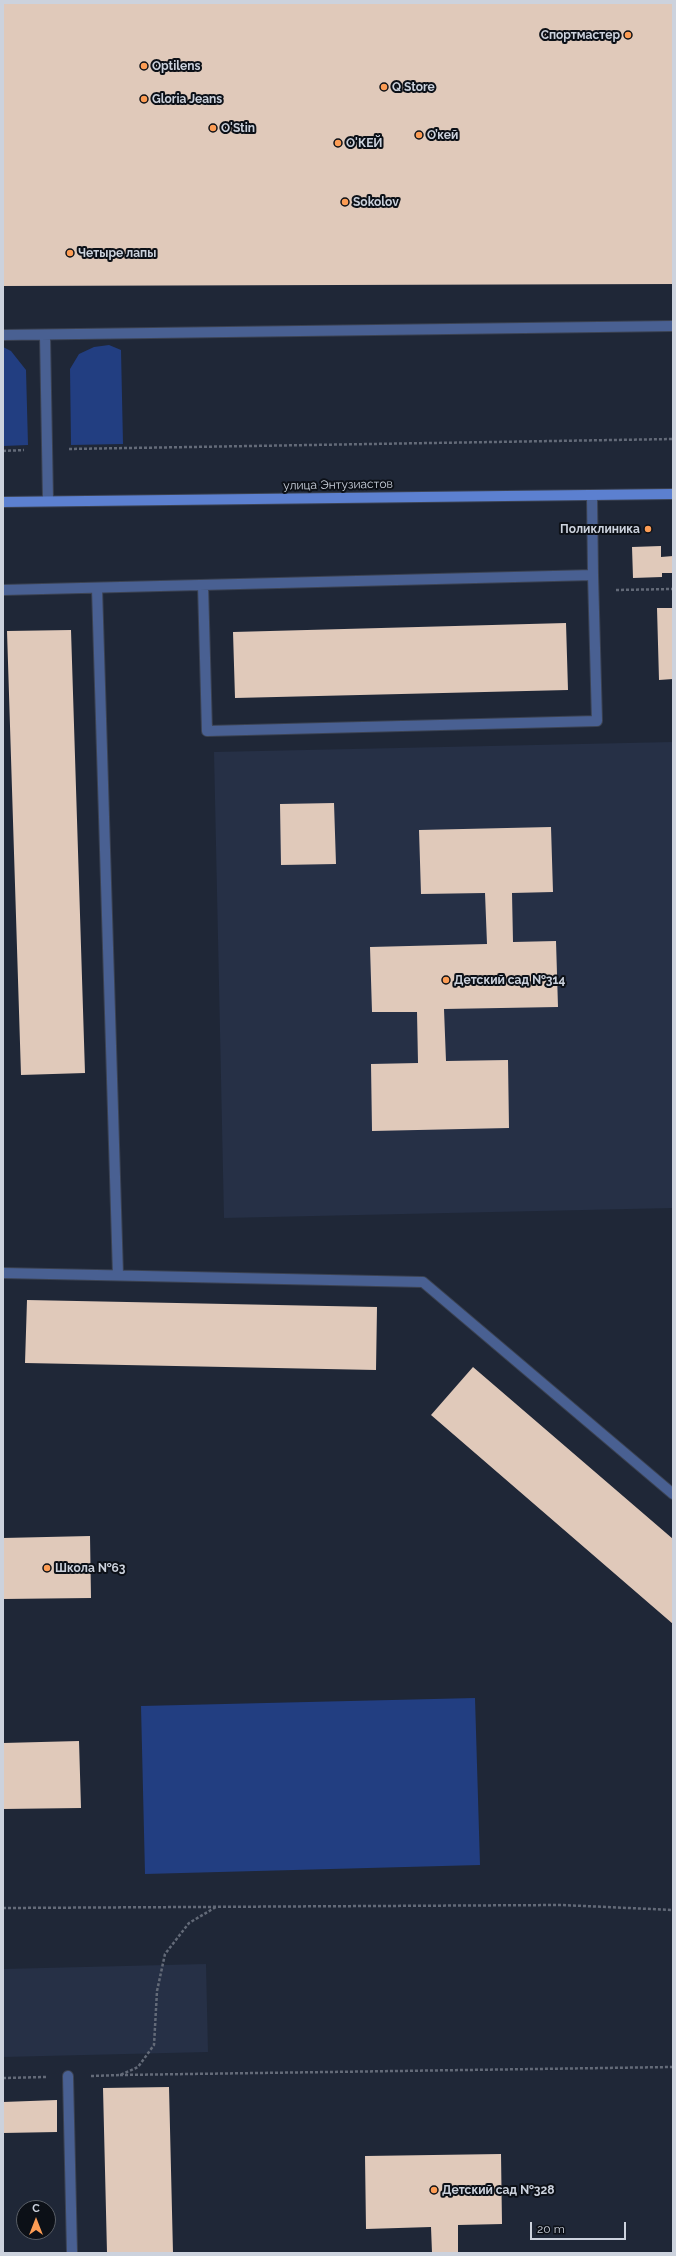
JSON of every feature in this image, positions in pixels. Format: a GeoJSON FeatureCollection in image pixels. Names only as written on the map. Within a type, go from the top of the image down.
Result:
{"type":"FeatureCollection","features":[{"type":"Feature","properties":{"kind":"main road","name":"улица Энтузиастов"},"geometry":{"type":"LineString","coordinates":[[3,502],[48,500],[592,496],[673,494]]}},
{"type":"Feature","properties":{"kind":"lane"},"geometry":{"type":"LineString","coordinates":[[3,335],[45,336],[673,326]]}},
{"type":"Feature","properties":{"kind":"lane"},"geometry":{"type":"LineString","coordinates":[[45,336],[48,500]]}},
{"type":"Feature","properties":{"kind":"lane"},"geometry":{"type":"LineString","coordinates":[[203,585],[207,731],[597,721],[592,496]]}},
{"type":"Feature","properties":{"kind":"lane"},"geometry":{"type":"LineString","coordinates":[[3,590],[593,575]]}},
{"type":"Feature","properties":{"kind":"lane"},"geometry":{"type":"LineString","coordinates":[[97,588],[118,1275]]}},
{"type":"Feature","properties":{"kind":"lane"},"geometry":{"type":"LineString","coordinates":[[3,1273],[423,1282],[673,1494]]}},
{"type":"Feature","properties":{"kind":"lane"},"geometry":{"type":"LineString","coordinates":[[68,2076],[72,2253]]}},
{"type":"Feature","properties":{"kind":"path"},"geometry":{"type":"LineString","coordinates":[[3,450],[673,439]]}},
{"type":"Feature","properties":{"kind":"path"},"geometry":{"type":"LineString","coordinates":[[594,591],[673,589]]}},
{"type":"Feature","properties":{"kind":"path"},"geometry":{"type":"LineString","coordinates":[[3,1908],[562,1905],[673,1910]]}},
{"type":"Feature","properties":{"kind":"path"},"geometry":{"type":"LineString","coordinates":[[120,2075],[138,2066],[154,2045],[157,1991],[165,1954],[190,1923],[216,1906]]}},
{"type":"Feature","properties":{"kind":"path"},"geometry":{"type":"LineString","coordinates":[[3,2078],[673,2067]]}},
{"type":"Feature","properties":{"kind":"shaded area"},"geometry":{"type":"Polygon","coordinates":[[[109,345],[121,350],[123,444],[71,445],[70,369],[79,354],[94,347],[109,345]]]}},
{"type":"Feature","properties":{"kind":"shaded area"},"geometry":{"type":"Polygon","coordinates":[[[3,347],[11,351],[26,370],[28,445],[3,446],[3,347]]]}},
{"type":"Feature","properties":{"kind":"shaded area","name":"Детский сад №314"},"geometry":{"type":"Polygon","coordinates":[[[673,742],[673,1208],[224,1218],[214,752],[673,742]]]}},
{"type":"Feature","properties":{"kind":"shaded area"},"geometry":{"type":"Polygon","coordinates":[[[475,1698],[480,1865],[145,1874],[141,1706],[475,1698]]]}},
{"type":"Feature","properties":{"kind":"shaded area"},"geometry":{"type":"Polygon","coordinates":[[[206,1964],[208,2052],[3,2057],[3,1969],[206,1964]]]}},
{"type":"Feature","properties":{"kind":"building","name":"О'КЕЙ"},"geometry":{"type":"Polygon","coordinates":[[[3,3],[673,3],[673,284],[3,286],[3,3]]]}},
{"type":"Feature","properties":{"kind":"building"},"geometry":{"type":"Polygon","coordinates":[[[661,546],[661,557],[673,556],[673,573],[662,573],[662,577],[633,578],[632,547],[661,546]]]}},
{"type":"Feature","properties":{"kind":"building"},"geometry":{"type":"Polygon","coordinates":[[[657,608],[673,608],[673,679],[659,680],[657,608]]]}},
{"type":"Feature","properties":{"kind":"building"},"geometry":{"type":"Polygon","coordinates":[[[566,623],[568,690],[235,698],[233,632],[566,623]]]}},
{"type":"Feature","properties":{"kind":"building"},"geometry":{"type":"Polygon","coordinates":[[[71,630],[85,1073],[21,1075],[7,631],[71,630]]]}},
{"type":"Feature","properties":{"kind":"building"},"geometry":{"type":"Polygon","coordinates":[[[334,803],[336,864],[281,865],[280,804],[334,803]]]}},
{"type":"Feature","properties":{"kind":"building"},"geometry":{"type":"Polygon","coordinates":[[[551,827],[553,892],[512,893],[513,942],[556,941],[558,1007],[444,1009],[446,1061],[508,1060],[509,1128],[372,1131],[371,1064],[418,1063],[417,1012],[372,1012],[370,947],[487,944],[485,893],[421,894],[419,830],[551,827]]]}},
{"type":"Feature","properties":{"kind":"building"},"geometry":{"type":"Polygon","coordinates":[[[27,1300],[377,1307],[376,1370],[25,1363],[27,1300]]]}},
{"type":"Feature","properties":{"kind":"building"},"geometry":{"type":"Polygon","coordinates":[[[473,1367],[673,1539],[673,1624],[431,1415],[473,1367]]]}},
{"type":"Feature","properties":{"kind":"building","name":"Школа №63"},"geometry":{"type":"Polygon","coordinates":[[[90,1536],[91,1598],[3,1599],[3,1538],[90,1536]]]}},
{"type":"Feature","properties":{"kind":"building"},"geometry":{"type":"Polygon","coordinates":[[[79,1741],[81,1808],[3,1809],[3,1743],[79,1741]]]}},
{"type":"Feature","properties":{"kind":"building"},"geometry":{"type":"Polygon","coordinates":[[[169,2087],[173,2253],[107,2253],[103,2088],[169,2087]]]}},
{"type":"Feature","properties":{"kind":"building"},"geometry":{"type":"Polygon","coordinates":[[[57,2100],[57,2132],[3,2133],[3,2102],[57,2100]]]}},
{"type":"Feature","properties":{"kind":"building","name":"Детский сад №328"},"geometry":{"type":"Polygon","coordinates":[[[501,2154],[502,2224],[458,2225],[458,2253],[432,2253],[431,2227],[366,2229],[365,2156],[501,2154]]]}},
{"type":"Feature","properties":{"kind":"place","name":"Спортмастер"},"geometry":{"type":"Point","coordinates":[628,35]}},
{"type":"Feature","properties":{"kind":"place","name":"Optilens"},"geometry":{"type":"Point","coordinates":[144,66]}},
{"type":"Feature","properties":{"kind":"place","name":"Q Store"},"geometry":{"type":"Point","coordinates":[384,87]}},
{"type":"Feature","properties":{"kind":"place","name":"Gloria Jeans"},"geometry":{"type":"Point","coordinates":[144,99]}},
{"type":"Feature","properties":{"kind":"place","name":"O'Stin"},"geometry":{"type":"Point","coordinates":[213,128]}},
{"type":"Feature","properties":{"kind":"place","name":"О’кей"},"geometry":{"type":"Point","coordinates":[419,135]}},
{"type":"Feature","properties":{"kind":"place","name":"О'КЕЙ"},"geometry":{"type":"Point","coordinates":[338,143]}},
{"type":"Feature","properties":{"kind":"place","name":"Sokolov"},"geometry":{"type":"Point","coordinates":[345,202]}},
{"type":"Feature","properties":{"kind":"place","name":"Четыре лапы"},"geometry":{"type":"Point","coordinates":[70,253]}},
{"type":"Feature","properties":{"kind":"place","name":"Поликлиника"},"geometry":{"type":"Point","coordinates":[648,529]}},
{"type":"Feature","properties":{"kind":"place","name":"Детский сад №314"},"geometry":{"type":"Point","coordinates":[446,980]}},
{"type":"Feature","properties":{"kind":"place","name":"Школа №63"},"geometry":{"type":"Point","coordinates":[47,1568]}},
{"type":"Feature","properties":{"kind":"place","name":"Детский сад №328"},"geometry":{"type":"Point","coordinates":[434,2190]}}]}
